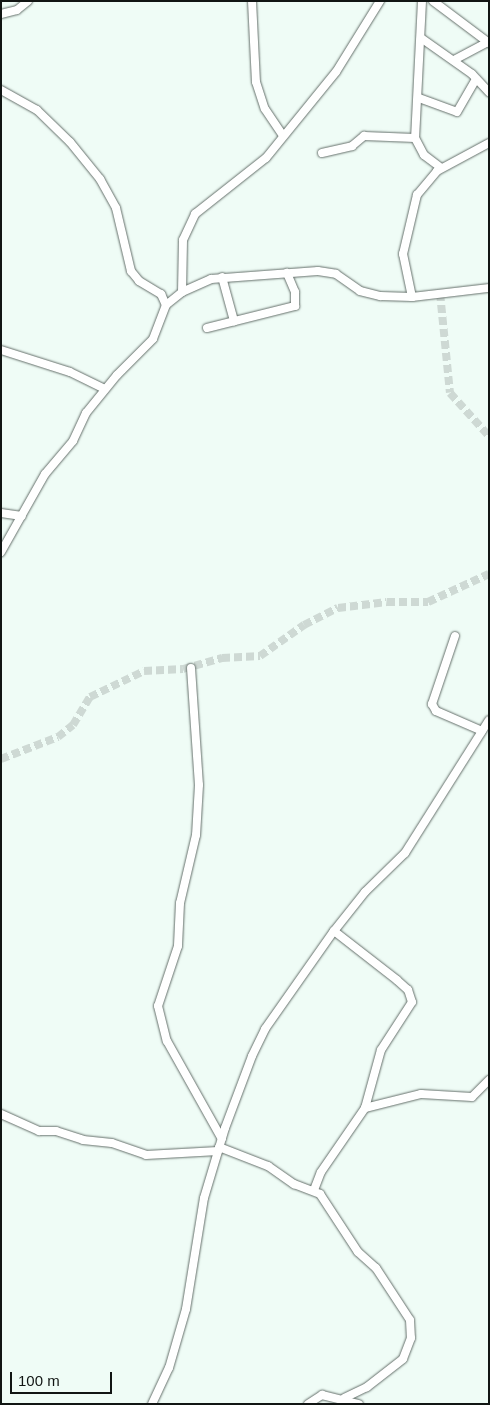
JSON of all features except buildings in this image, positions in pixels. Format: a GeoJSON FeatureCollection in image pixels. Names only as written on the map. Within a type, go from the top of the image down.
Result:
{"type":"FeatureCollection","features":[{"type":"Feature","properties":{"kind":"street"},"geometry":{"type":"LineString","coordinates":[[1,14],[13,12],[28,1]]}},
{"type":"Feature","properties":{"kind":"street"},"geometry":{"type":"LineString","coordinates":[[252,1],[256,82],[265,108],[284,136]]}},
{"type":"Feature","properties":{"kind":"street"},"geometry":{"type":"LineString","coordinates":[[182,292],[183,240],[195,214],[240,181],[284,136],[336,72],[380,1]]}},
{"type":"Feature","properties":{"kind":"street"},"geometry":{"type":"LineString","coordinates":[[422,1],[419,98],[415,138],[424,156],[441,168]]}},
{"type":"Feature","properties":{"kind":"street"},"geometry":{"type":"LineString","coordinates":[[433,1],[488,42],[454,60]]}},
{"type":"Feature","properties":{"kind":"street"},"geometry":{"type":"LineString","coordinates":[[421,38],[454,60],[489,92]]}},
{"type":"Feature","properties":{"kind":"street"},"geometry":{"type":"LineString","coordinates":[[419,98],[457,112],[476,79]]}},
{"type":"Feature","properties":{"kind":"street"},"geometry":{"type":"LineString","coordinates":[[1,90],[37,110],[70,142],[100,179],[116,208],[131,270],[139,281],[161,294],[166,305]]}},
{"type":"Feature","properties":{"kind":"street"},"geometry":{"type":"LineString","coordinates":[[322,153],[352,146],[364,136],[415,138]]}},
{"type":"Feature","properties":{"kind":"street"},"geometry":{"type":"LineString","coordinates":[[412,297],[404,262],[405,242],[415,213],[417,195],[422,185],[441,168],[489,143]]}},
{"type":"Feature","properties":{"kind":"street"},"geometry":{"type":"LineString","coordinates":[[2,550],[45,474],[73,441],[86,413],[105,389],[153,339],[166,305],[182,292],[204,282],[222,278],[331,272],[366,294],[412,297],[489,288]]}},
{"type":"Feature","properties":{"kind":"street"},"geometry":{"type":"LineString","coordinates":[[207,328],[295,306],[296,292],[287,273]]}},
{"type":"Feature","properties":{"kind":"street"},"geometry":{"type":"LineString","coordinates":[[222,278],[234,321]]}},
{"type":"Feature","properties":{"kind":"street"},"geometry":{"type":"LineString","coordinates":[[1,350],[70,372],[105,389]]}},
{"type":"Feature","properties":{"kind":"street"},"geometry":{"type":"LineString","coordinates":[[1,513],[22,516]]}},
{"type":"Feature","properties":{"kind":"street"},"geometry":{"type":"LineString","coordinates":[[455,636],[432,704],[436,711],[482,731]]}},
{"type":"Feature","properties":{"kind":"street"},"geometry":{"type":"LineString","coordinates":[[190,668],[199,785],[196,835],[180,903],[178,946],[158,1006],[167,1041],[222,1139]]}},
{"type":"Feature","properties":{"kind":"street"},"geometry":{"type":"LineString","coordinates":[[152,1404],[178,1339],[204,1198],[218,1149],[252,1056],[265,1029],[334,931],[365,892],[405,853],[489,720]]}},
{"type":"Feature","properties":{"kind":"street"},"geometry":{"type":"LineString","coordinates":[[314,1190],[321,1172],[365,1108],[381,1050],[409,1008],[412,996],[397,980],[334,931]]}},
{"type":"Feature","properties":{"kind":"street"},"geometry":{"type":"LineString","coordinates":[[365,1108],[421,1094],[472,1097],[489,1080]]}},
{"type":"Feature","properties":{"kind":"street"},"geometry":{"type":"LineString","coordinates":[[1,1114],[39,1131],[56,1131],[82,1140],[112,1143],[146,1155],[218,1149],[268,1166],[294,1184],[314,1190],[333,1210],[358,1252],[379,1273],[410,1320],[412,1328],[407,1348],[397,1365],[367,1387],[344,1398]]}},
{"type":"Feature","properties":{"kind":"street"},"geometry":{"type":"LineString","coordinates":[[308,1404],[316,1396],[344,1398],[359,1404]]}},
{"type":"Feature","properties":{"kind":"tunnel"},"geometry":{"type":"LineString","coordinates":[[440,293],[450,393],[489,436]]}},
{"type":"Feature","properties":{"kind":"tunnel"},"geometry":{"type":"LineString","coordinates":[[1,759],[58,737],[73,725],[90,697],[144,671],[183,669],[222,658],[260,656],[304,625],[338,608],[387,602],[428,602],[489,574]]}}]}
